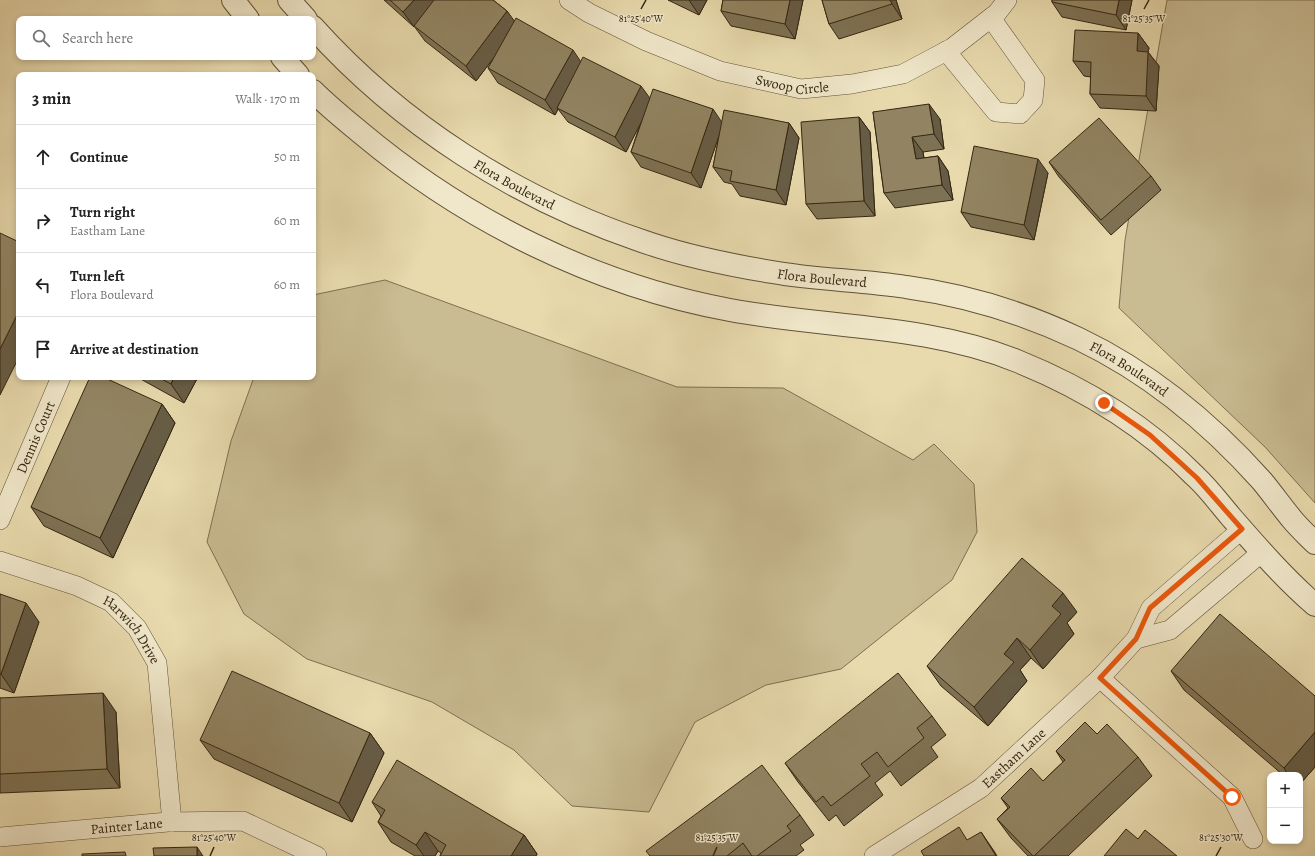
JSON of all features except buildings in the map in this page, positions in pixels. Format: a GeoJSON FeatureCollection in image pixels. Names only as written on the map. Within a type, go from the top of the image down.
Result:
{"type":"FeatureCollection","features":[{"type":"Feature","properties":{"kind":"street"},"geometry":{"type":"LineString","coordinates":[[234,0],[246,16]]}},
{"type":"Feature","properties":{"kind":"street"},"geometry":{"type":"LineString","coordinates":[[289,0],[303,16]]}},
{"type":"Feature","properties":{"kind":"street","name":"Swoop Circle"},"geometry":{"type":"LineString","coordinates":[[570,0],[589,13],[646,41],[720,71],[801,89],[852,84],[903,74],[946,51],[997,13],[1007,0]]}},
{"type":"Feature","properties":{"kind":"street"},"geometry":{"type":"LineString","coordinates":[[946,51],[996,112],[1020,114],[1033,100],[1035,80],[991,18]]}},
{"type":"Feature","properties":{"kind":"street","name":"Flora Boulevard"},"geometry":{"type":"LineString","coordinates":[[316,30],[364,78],[407,114],[451,146],[526,193],[593,223],[643,242],[679,252],[774,273],[905,286],[954,294],[1028,318],[1080,340],[1176,399],[1235,453],[1263,483],[1291,518],[1315,543]]}},
{"type":"Feature","properties":{"kind":"street"},"geometry":{"type":"LineString","coordinates":[[285,60],[295,72]]}},
{"type":"Feature","properties":{"kind":"street"},"geometry":{"type":"LineString","coordinates":[[316,94],[375,145],[422,181],[485,220],[565,259],[653,292],[730,310],[943,338],[1014,360],[1061,380],[1104,403],[1150,435],[1197,478],[1291,584],[1315,605]]}},
{"type":"Feature","properties":{"kind":"street","name":"Dennis Court"},"geometry":{"type":"LineString","coordinates":[[0,520],[60,380]]}},
{"type":"Feature","properties":{"kind":"street","name":"Eastham Lane"},"geometry":{"type":"LineString","coordinates":[[874,856],[981,788],[1100,678],[1136,639],[1150,608],[1242,529]]}},
{"type":"Feature","properties":{"kind":"street"},"geometry":{"type":"LineString","coordinates":[[1136,639],[1170,630],[1262,552]]}},
{"type":"Feature","properties":{"kind":"street","name":"Harwich Drive"},"geometry":{"type":"LineString","coordinates":[[0,561],[77,586],[111,602],[136,628],[157,663],[172,822]]}},
{"type":"Feature","properties":{"kind":"street"},"geometry":{"type":"LineString","coordinates":[[1100,678],[1232,797],[1253,839]]}},
{"type":"Feature","properties":{"kind":"street","name":"Painter Lane"},"geometry":{"type":"LineString","coordinates":[[0,837],[172,822],[243,821],[317,856]]}},
{"type":"Feature","properties":{"kind":"shaded area"},"geometry":{"type":"Polygon","coordinates":[[[1167,0],[1315,0],[1315,503],[1265,447],[1119,308],[1125,240],[1167,0]]]}},
{"type":"Feature","properties":{"kind":"shaded area"},"geometry":{"type":"Polygon","coordinates":[[[385,280],[677,387],[783,388],[913,460],[934,444],[974,484],[977,532],[952,580],[841,669],[766,685],[695,722],[649,812],[572,806],[514,750],[432,702],[307,659],[244,614],[207,542],[231,441],[253,380],[316,380],[316,294],[385,280]]]}},
{"type":"Feature","properties":{"kind":"route"},"geometry":{"type":"LineString","coordinates":[[1104,403],[1150,435],[1197,478],[1242,529],[1150,608],[1136,639],[1100,678],[1232,797]]}}]}
